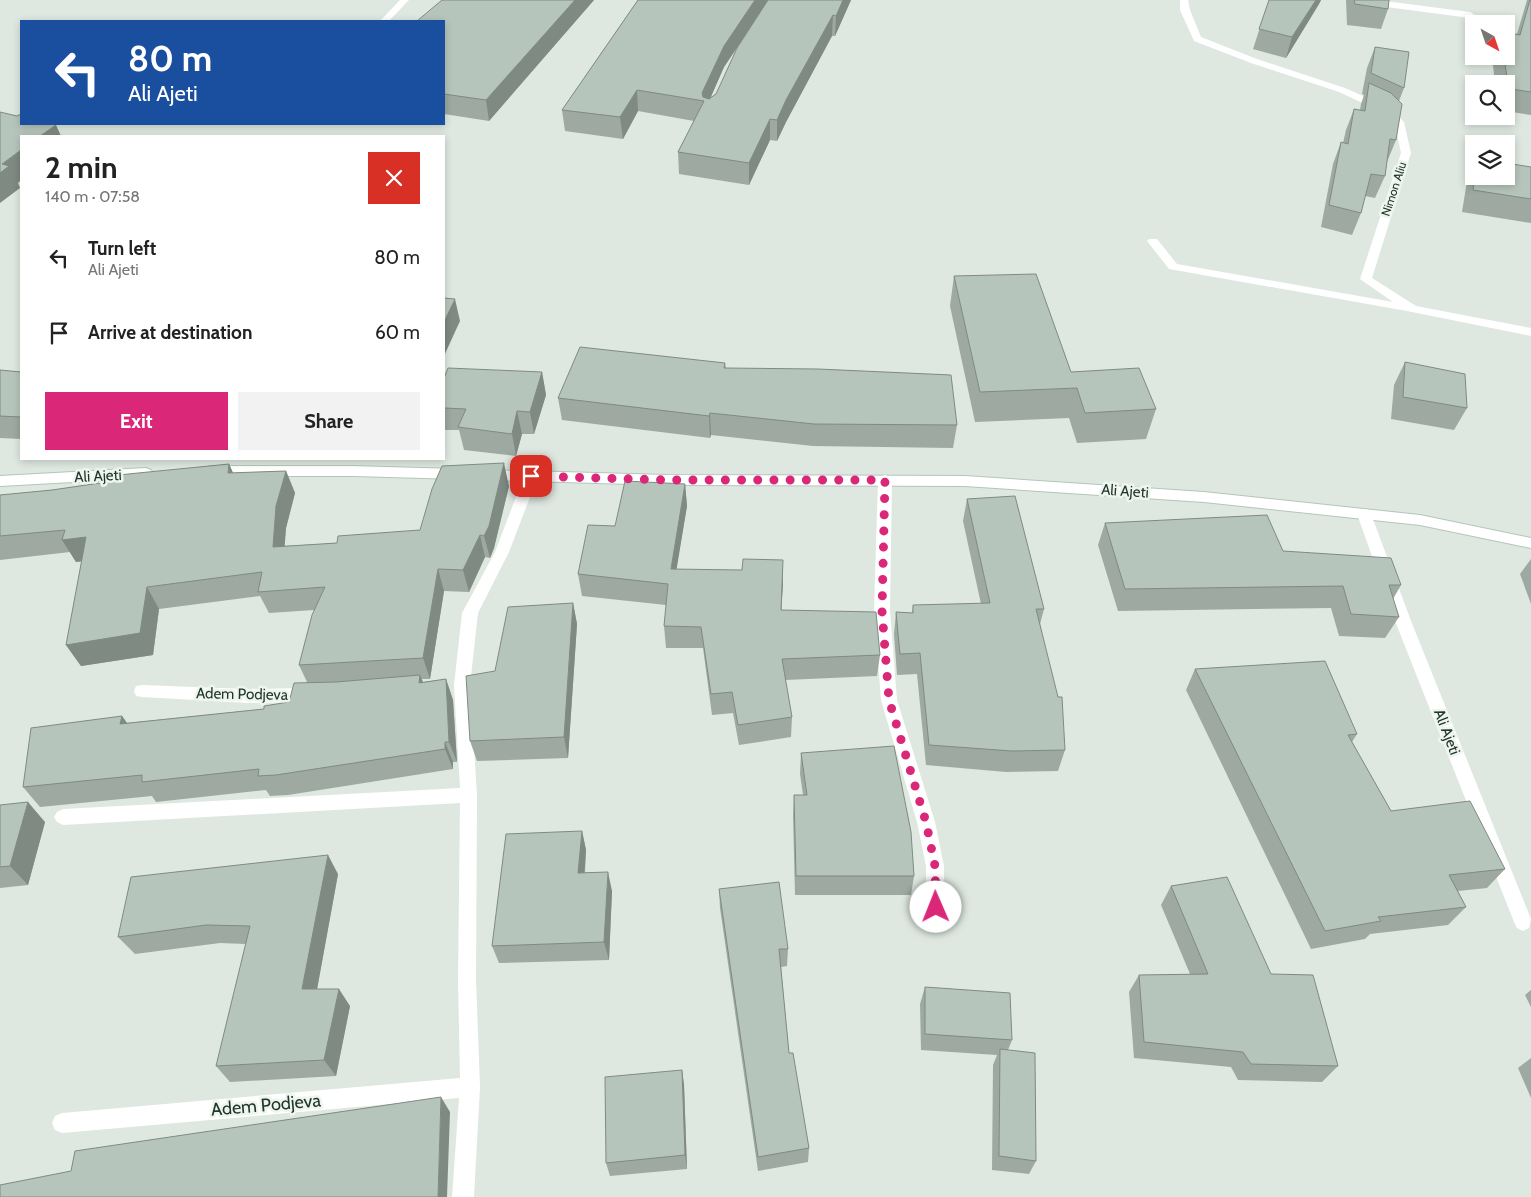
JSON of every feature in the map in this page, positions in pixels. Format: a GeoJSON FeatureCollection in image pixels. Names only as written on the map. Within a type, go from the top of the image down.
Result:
{"type":"FeatureCollection","features":[{"type":"Feature","properties":{"kind":"street"},"geometry":{"type":"LineString","coordinates":[[385,20],[405,0]]}},
{"type":"Feature","properties":{"kind":"street","name":"Nimon Aliu"},"geometry":{"type":"LineString","coordinates":[[1184,0],[1185,10],[1197,39],[1254,61],[1342,90],[1388,111],[1400,124],[1406,153],[1366,279],[1412,309],[1531,332]]}},
{"type":"Feature","properties":{"kind":"street"},"geometry":{"type":"LineString","coordinates":[[1356,0],[1470,15]]}},
{"type":"Feature","properties":{"kind":"street"},"geometry":{"type":"LineString","coordinates":[[1153,241],[1172,267],[1412,309]]}},
{"type":"Feature","properties":{"kind":"street","name":"Ali Ajeti"},"geometry":{"type":"LineString","coordinates":[[198,471],[352,471],[667,480],[965,481],[1204,496],[1420,520],[1531,543]]}},
{"type":"Feature","properties":{"kind":"street","name":"Ali Ajeti"},"geometry":{"type":"LineString","coordinates":[[0,481],[158,472]]}},
{"type":"Feature","properties":{"kind":"street"},"geometry":{"type":"LineString","coordinates":[[463,1197],[470,1087],[467,980],[469,795],[462,685],[470,614],[502,552],[531,476]]}},
{"type":"Feature","properties":{"kind":"street"},"geometry":{"type":"LineString","coordinates":[[885,480],[882,611],[889,700],[926,822],[935,866],[936,907]]}},
{"type":"Feature","properties":{"kind":"street","name":"Ali Ajeti"},"geometry":{"type":"LineString","coordinates":[[1364,514],[1405,626],[1522,922]]}},
{"type":"Feature","properties":{"kind":"street"},"geometry":{"type":"LineString","coordinates":[[443,687],[462,685]]}},
{"type":"Feature","properties":{"kind":"street","name":"Adem Podjeva"},"geometry":{"type":"LineString","coordinates":[[142,691],[247,696],[325,695]]}},
{"type":"Feature","properties":{"kind":"street"},"geometry":{"type":"LineString","coordinates":[[62,817],[469,795]]}},
{"type":"Feature","properties":{"kind":"street","name":"Adem Podjeva"},"geometry":{"type":"LineString","coordinates":[[62,1123],[470,1087]]}},
{"type":"Feature","properties":{"kind":"building"},"geometry":{"type":"Polygon","coordinates":[[[442,0],[575,0],[486,100],[445,94],[445,20],[418,20],[442,0]]]}},
{"type":"Feature","properties":{"kind":"building"},"geometry":{"type":"Polygon","coordinates":[[[638,0],[755,0],[724,46],[702,93],[703,97],[709,99],[716,94],[737,48],[768,0],[843,0],[836,16],[833,15],[786,100],[777,120],[770,119],[749,163],[678,152],[704,101],[637,90],[620,117],[562,110],[638,0]]]}},
{"type":"Feature","properties":{"kind":"building"},"geometry":{"type":"Polygon","coordinates":[[[1269,0],[1316,0],[1292,37],[1259,29],[1269,0]]]}},
{"type":"Feature","properties":{"kind":"building"},"geometry":{"type":"Polygon","coordinates":[[[1354,0],[1389,0],[1388,9],[1355,4],[1354,0]]]}},
{"type":"Feature","properties":{"kind":"building"},"geometry":{"type":"Polygon","coordinates":[[[1531,0],[1531,92],[1515,90],[1515,75],[1507,75],[1505,65],[1515,65],[1515,34],[1520,35],[1531,0]]]}},
{"type":"Feature","properties":{"kind":"building"},"geometry":{"type":"Polygon","coordinates":[[[1375,47],[1409,52],[1404,88],[1371,73],[1375,47]]]}},
{"type":"Feature","properties":{"kind":"building"},"geometry":{"type":"Polygon","coordinates":[[[1369,83],[1391,93],[1402,104],[1396,140],[1390,139],[1385,176],[1371,174],[1361,213],[1329,205],[1341,142],[1348,144],[1354,109],[1365,111],[1369,83]]]}},
{"type":"Feature","properties":{"kind":"building"},"geometry":{"type":"Polygon","coordinates":[[[0,112],[17,116],[20,114],[20,125],[56,125],[41,135],[20,135],[20,151],[2,164],[9,166],[0,173],[0,112]]]}},
{"type":"Feature","properties":{"kind":"building"},"geometry":{"type":"Polygon","coordinates":[[[1515,164],[1531,167],[1531,199],[1473,190],[1474,185],[1515,185],[1515,164]]]}},
{"type":"Feature","properties":{"kind":"building"},"geometry":{"type":"Polygon","coordinates":[[[1036,274],[1071,372],[1139,368],[1156,409],[1085,413],[1077,388],[980,392],[954,276],[1036,274]]]}},
{"type":"Feature","properties":{"kind":"building"},"geometry":{"type":"Polygon","coordinates":[[[445,298],[455,299],[445,320],[445,298]]]}},
{"type":"Feature","properties":{"kind":"building"},"geometry":{"type":"Polygon","coordinates":[[[580,347],[725,363],[724,368],[818,369],[951,375],[957,425],[814,424],[710,413],[709,416],[558,398],[580,347]]]}},
{"type":"Feature","properties":{"kind":"building"},"geometry":{"type":"Polygon","coordinates":[[[1405,362],[1465,374],[1467,408],[1403,397],[1405,362]]]}},
{"type":"Feature","properties":{"kind":"building"},"geometry":{"type":"Polygon","coordinates":[[[448,368],[542,372],[530,412],[517,411],[512,434],[458,427],[466,409],[445,408],[445,376],[448,368]]]}},
{"type":"Feature","properties":{"kind":"building"},"geometry":{"type":"Polygon","coordinates":[[[0,370],[20,372],[20,417],[0,416],[0,370]]]}},
{"type":"Feature","properties":{"kind":"building"},"geometry":{"type":"Polygon","coordinates":[[[504,463],[489,526],[484,536],[480,535],[463,570],[438,569],[423,658],[299,665],[312,615],[325,587],[258,592],[262,572],[147,587],[140,633],[66,645],[86,537],[62,540],[65,530],[0,536],[0,495],[107,482],[108,476],[229,464],[228,473],[286,471],[276,506],[273,547],[337,543],[338,536],[420,530],[432,489],[442,466],[504,463]]]}},
{"type":"Feature","properties":{"kind":"building"},"geometry":{"type":"Polygon","coordinates":[[[625,481],[685,484],[671,569],[742,570],[743,559],[783,560],[781,610],[876,612],[880,655],[782,659],[792,717],[738,725],[732,692],[711,694],[701,627],[664,626],[668,584],[578,574],[588,525],[615,526],[625,481]]]}},
{"type":"Feature","properties":{"kind":"building"},"geometry":{"type":"Polygon","coordinates":[[[1015,496],[1044,609],[1036,609],[1058,697],[1062,697],[1065,750],[1012,751],[929,745],[920,653],[900,654],[896,612],[913,613],[913,605],[990,603],[967,499],[1015,496]]]}},
{"type":"Feature","properties":{"kind":"building"},"geometry":{"type":"Polygon","coordinates":[[[1267,515],[1283,551],[1391,558],[1401,585],[1389,585],[1399,617],[1351,614],[1343,586],[1125,589],[1105,523],[1267,515]]]}},
{"type":"Feature","properties":{"kind":"building"},"geometry":{"type":"Polygon","coordinates":[[[573,603],[564,737],[470,741],[466,676],[495,671],[508,607],[573,603]]]}},
{"type":"Feature","properties":{"kind":"building"},"geometry":{"type":"Polygon","coordinates":[[[1325,661],[1357,734],[1348,735],[1391,811],[1470,801],[1505,869],[1449,875],[1466,907],[1378,917],[1381,921],[1325,931],[1195,669],[1325,661]]]}},
{"type":"Feature","properties":{"kind":"building"},"geometry":{"type":"Polygon","coordinates":[[[420,675],[419,683],[446,679],[449,742],[445,742],[445,749],[276,775],[258,776],[259,769],[142,782],[142,775],[23,787],[31,728],[122,716],[120,724],[264,709],[264,706],[289,702],[294,683],[336,682],[420,675]]]}},
{"type":"Feature","properties":{"kind":"building"},"geometry":{"type":"Polygon","coordinates":[[[894,746],[911,832],[914,876],[796,876],[794,795],[807,795],[801,753],[894,746]]]}},
{"type":"Feature","properties":{"kind":"building"},"geometry":{"type":"Polygon","coordinates":[[[28,802],[10,866],[0,867],[0,805],[28,802]]]}},
{"type":"Feature","properties":{"kind":"building"},"geometry":{"type":"Polygon","coordinates":[[[582,831],[578,873],[608,872],[604,942],[492,946],[506,834],[582,831]]]}},
{"type":"Feature","properties":{"kind":"building"},"geometry":{"type":"Polygon","coordinates":[[[328,855],[302,989],[339,989],[324,1060],[216,1066],[250,926],[206,925],[118,937],[131,877],[328,855]]]}},
{"type":"Feature","properties":{"kind":"building"},"geometry":{"type":"Polygon","coordinates":[[[1227,877],[1271,974],[1313,975],[1338,1066],[1251,1064],[1243,1052],[1144,1042],[1139,975],[1208,974],[1171,886],[1227,877]]]}},
{"type":"Feature","properties":{"kind":"building"},"geometry":{"type":"Polygon","coordinates":[[[779,882],[788,949],[779,949],[789,1053],[793,1053],[809,1148],[758,1157],[719,889],[779,882]]]}},
{"type":"Feature","properties":{"kind":"building"},"geometry":{"type":"Polygon","coordinates":[[[925,987],[1010,993],[1012,1040],[925,1034],[925,987]]]}},
{"type":"Feature","properties":{"kind":"building"},"geometry":{"type":"Polygon","coordinates":[[[1000,1049],[1035,1053],[1036,1161],[999,1156],[1000,1049]]]}},
{"type":"Feature","properties":{"kind":"building"},"geometry":{"type":"Polygon","coordinates":[[[682,1070],[685,1155],[606,1163],[605,1077],[682,1070]]]}},
{"type":"Feature","properties":{"kind":"building"},"geometry":{"type":"Polygon","coordinates":[[[441,1097],[438,1197],[0,1197],[0,1185],[71,1171],[75,1151],[441,1097]]]}},
{"type":"Feature","properties":{"kind":"route"},"geometry":{"type":"LineString","coordinates":[[531,476],[667,480],[885,480],[882,611],[889,700],[926,822],[935,866],[936,907]]}}]}
